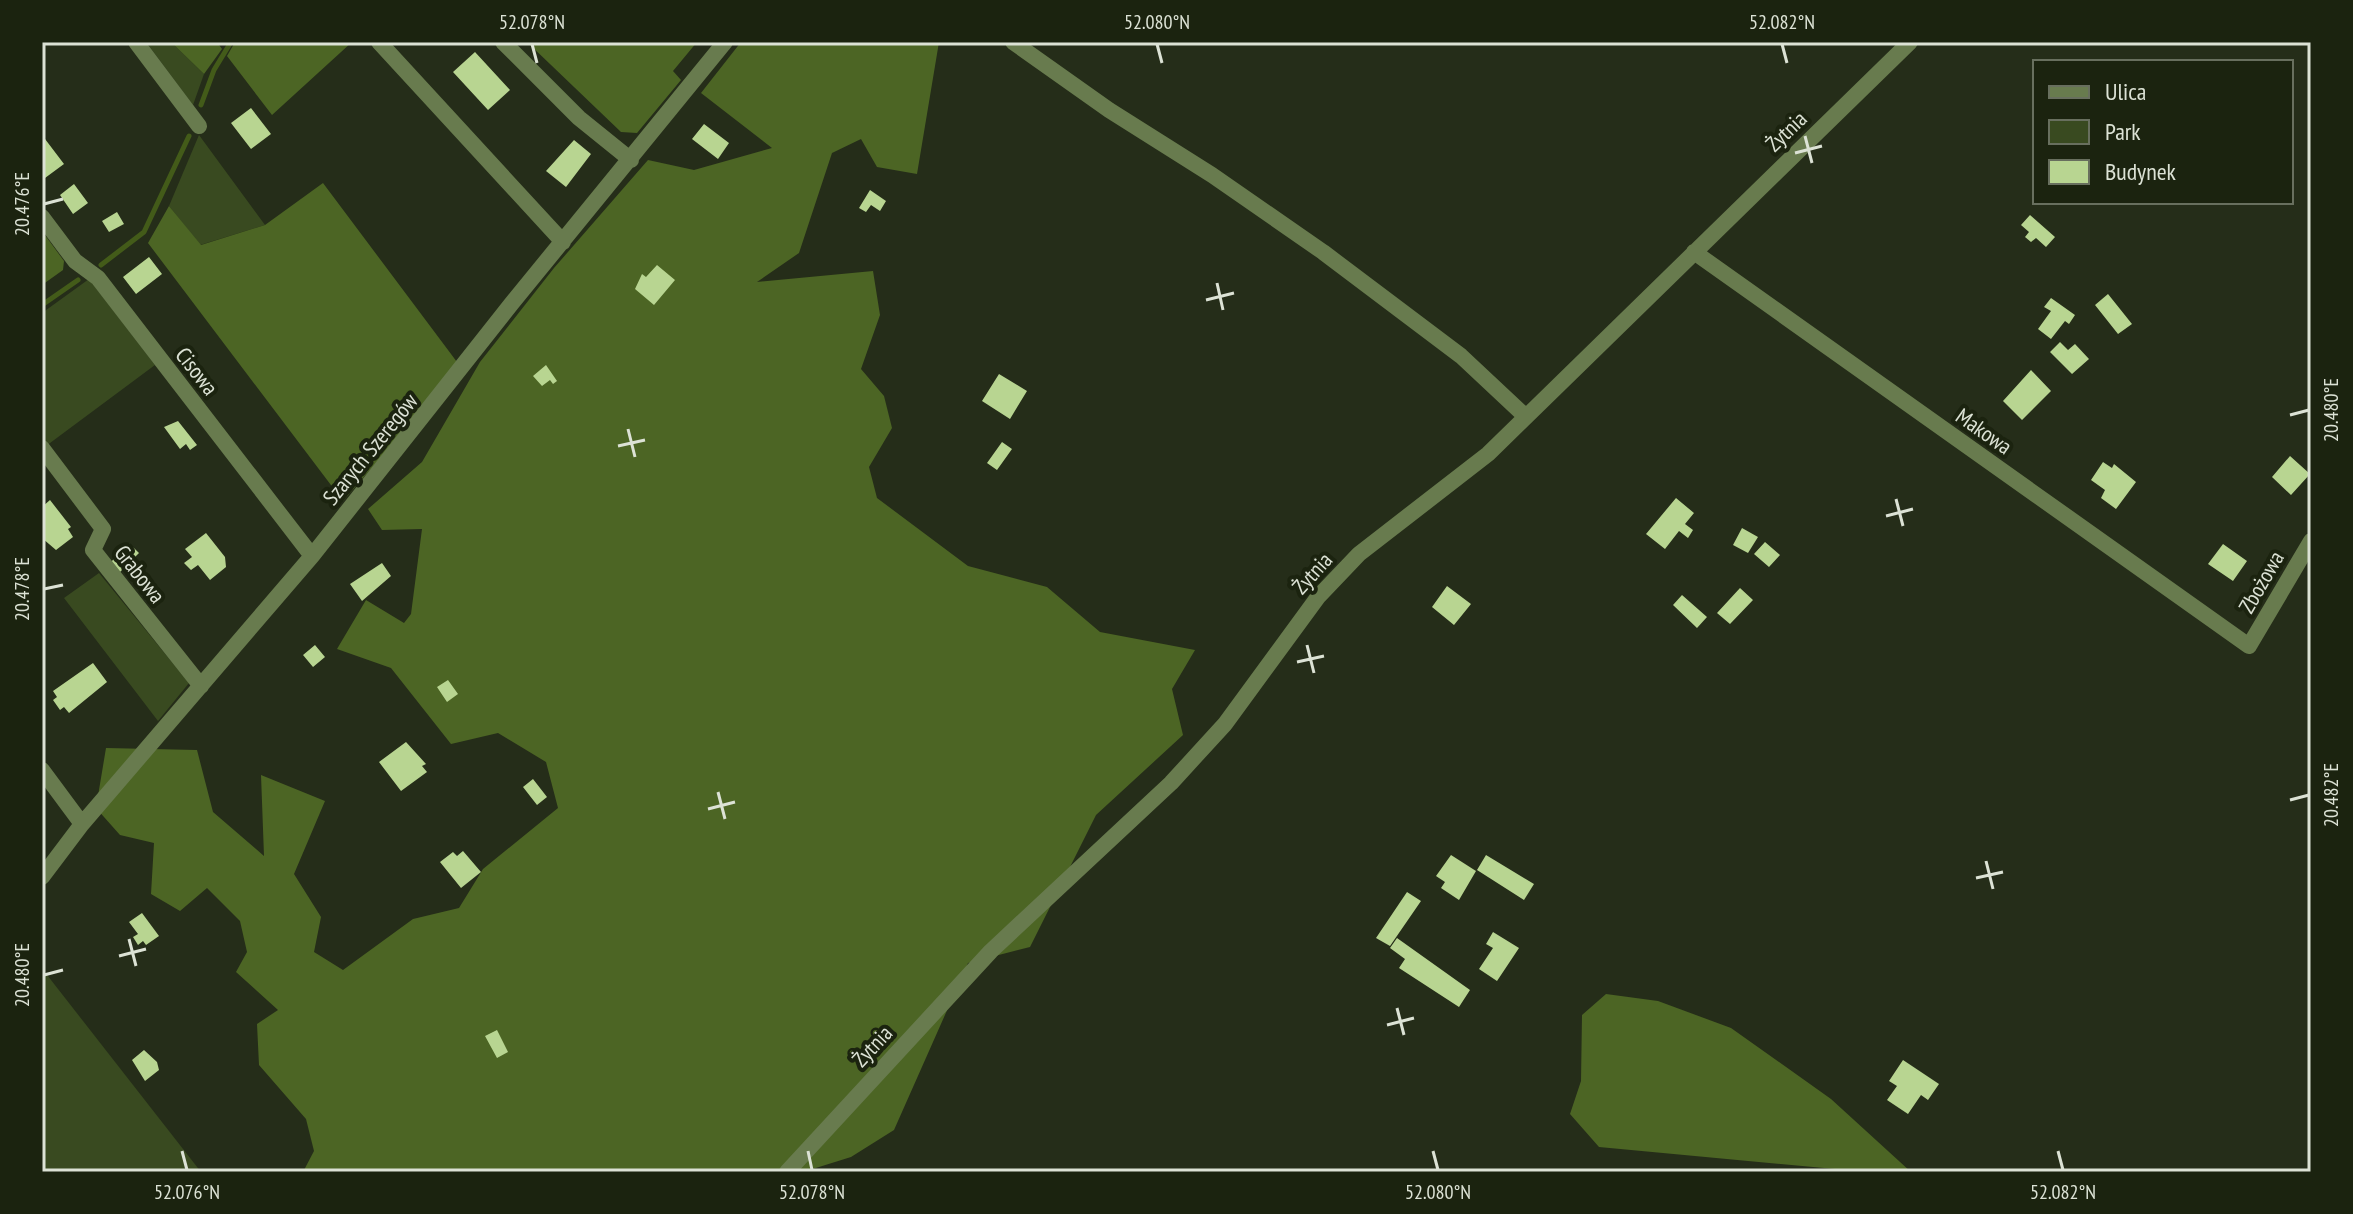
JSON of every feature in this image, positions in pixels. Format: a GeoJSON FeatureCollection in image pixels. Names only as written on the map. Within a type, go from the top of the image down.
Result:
{"type":"FeatureCollection","features":[{"type":"Feature","properties":{"kind":"street"},"geometry":{"type":"LineString","coordinates":[[136,42],[199,126]]}},
{"type":"Feature","properties":{"kind":"street"},"geometry":{"type":"LineString","coordinates":[[379,42],[563,242]]}},
{"type":"Feature","properties":{"kind":"street"},"geometry":{"type":"LineString","coordinates":[[503,42],[579,118],[631,160]]}},
{"type":"Feature","properties":{"kind":"street","name":"Szarych Szeregów"},"geometry":{"type":"LineString","coordinates":[[42,877],[82,824],[312,556],[725,42]]}},
{"type":"Feature","properties":{"kind":"street"},"geometry":{"type":"LineString","coordinates":[[1013,42],[1109,110],[1212,175],[1323,252],[1461,356],[1525,416]]}},
{"type":"Feature","properties":{"kind":"street","name":"Żytnia"},"geometry":{"type":"LineString","coordinates":[[787,1172],[991,951],[1171,783],[1225,724],[1318,597],[1359,554],[1488,454],[1910,42]]}},
{"type":"Feature","properties":{"kind":"street","name":"Cisowa"},"geometry":{"type":"LineString","coordinates":[[42,217],[75,261],[98,278],[312,556]]}},
{"type":"Feature","properties":{"kind":"street","name":"Makowa"},"geometry":{"type":"LineString","coordinates":[[1694,252],[2249,646]]}},
{"type":"Feature","properties":{"kind":"street","name":"Grabowa"},"geometry":{"type":"LineString","coordinates":[[42,448],[103,529],[93,550],[201,686]]}},
{"type":"Feature","properties":{"kind":"street","name":"Zbożowa"},"geometry":{"type":"LineString","coordinates":[[2249,646],[2311,541]]}},
{"type":"Feature","properties":{"kind":"street"},"geometry":{"type":"LineString","coordinates":[[42,770],[82,824]]}},
{"type":"Feature","properties":{"kind":"green space"},"geometry":{"type":"Polygon","coordinates":[[[146,42],[171,42],[204,74],[193,105],[146,42]]]}},
{"type":"Feature","properties":{"kind":"green space"},"geometry":{"type":"Polygon","coordinates":[[[171,42],[217,42],[222,49],[204,74],[171,42]]]}},
{"type":"Feature","properties":{"kind":"green space"},"geometry":{"type":"Polygon","coordinates":[[[235,42],[352,42],[272,115],[227,56],[235,42]]]}},
{"type":"Feature","properties":{"kind":"green space"},"geometry":{"type":"Polygon","coordinates":[[[527,42],[697,42],[673,71],[681,80],[637,133],[621,132],[527,42]]]}},
{"type":"Feature","properties":{"kind":"green space"},"geometry":{"type":"Polygon","coordinates":[[[741,42],[939,42],[917,174],[877,167],[861,139],[832,153],[799,253],[757,282],[873,271],[880,315],[861,369],[884,396],[892,428],[869,467],[877,498],[968,566],[1047,587],[1100,632],[1195,650],[1172,689],[1183,735],[1096,815],[1030,947],[968,963],[894,1130],[851,1157],[803,1172],[739,1169],[737,1172],[303,1172],[314,1151],[306,1119],[259,1065],[257,1024],[278,1010],[236,972],[247,952],[240,921],[207,888],[180,911],[151,894],[154,843],[120,835],[96,808],[106,748],[197,750],[213,812],[264,856],[261,775],[325,801],[294,874],[321,917],[314,952],[343,970],[413,919],[459,908],[483,869],[558,808],[546,762],[498,733],[451,744],[391,668],[337,649],[366,600],[404,623],[411,614],[422,529],[382,530],[368,509],[422,462],[480,362],[554,268],[648,160],[694,170],[772,148],[701,93],[741,42]]]}},
{"type":"Feature","properties":{"kind":"green space"},"geometry":{"type":"Polygon","coordinates":[[[199,135],[265,225],[200,245],[169,206],[199,135]]]}},
{"type":"Feature","properties":{"kind":"green space"},"geometry":{"type":"Polygon","coordinates":[[[323,183],[457,362],[415,418],[343,501],[148,243],[169,206],[201,245],[265,225],[323,183]]]}},
{"type":"Feature","properties":{"kind":"green space"},"geometry":{"type":"Polygon","coordinates":[[[42,231],[64,261],[63,270],[42,285],[42,231]]]}},
{"type":"Feature","properties":{"kind":"green space"},"geometry":{"type":"Polygon","coordinates":[[[89,279],[155,365],[46,446],[42,440],[42,313],[89,279]]]}},
{"type":"Feature","properties":{"kind":"green space"},"geometry":{"type":"Polygon","coordinates":[[[99,573],[189,683],[158,721],[64,598],[99,573]]]}},
{"type":"Feature","properties":{"kind":"green space"},"geometry":{"type":"Polygon","coordinates":[[[42,968],[51,980],[201,1172],[42,1172],[42,968]]]}},
{"type":"Feature","properties":{"kind":"green space"},"geometry":{"type":"Polygon","coordinates":[[[1606,994],[1658,1001],[1731,1028],[1831,1099],[1911,1172],[1867,1172],[1599,1147],[1570,1114],[1581,1081],[1582,1015],[1606,994]]]}},
{"type":"Feature","properties":{"kind":"building"},"geometry":{"type":"Polygon","coordinates":[[[475,52],[510,90],[488,110],[453,72],[475,52]]]}},
{"type":"Feature","properties":{"kind":"building"},"geometry":{"type":"Polygon","coordinates":[[[251,108],[271,134],[251,149],[231,123],[251,108]]]}},
{"type":"Feature","properties":{"kind":"building"},"geometry":{"type":"Polygon","coordinates":[[[704,124],[729,143],[718,159],[692,139],[704,124]]]}},
{"type":"Feature","properties":{"kind":"building"},"geometry":{"type":"Polygon","coordinates":[[[42,135],[64,164],[45,178],[42,175],[42,135]]]}},
{"type":"Feature","properties":{"kind":"building"},"geometry":{"type":"Polygon","coordinates":[[[574,140],[591,154],[566,187],[546,171],[574,140]]]}},
{"type":"Feature","properties":{"kind":"building"},"geometry":{"type":"Polygon","coordinates":[[[74,184],[88,203],[73,214],[60,195],[74,184]]]}},
{"type":"Feature","properties":{"kind":"building"},"geometry":{"type":"Polygon","coordinates":[[[870,190],[886,201],[880,211],[871,205],[866,212],[859,208],[870,190]]]}},
{"type":"Feature","properties":{"kind":"building"},"geometry":{"type":"Polygon","coordinates":[[[117,212],[124,224],[109,232],[102,221],[117,212]]]}},
{"type":"Feature","properties":{"kind":"building"},"geometry":{"type":"Polygon","coordinates":[[[2030,215],[2055,237],[2046,247],[2036,238],[2031,242],[2025,237],[2029,232],[2021,225],[2030,215]]]}},
{"type":"Feature","properties":{"kind":"building"},"geometry":{"type":"Polygon","coordinates":[[[149,257],[162,274],[136,294],[123,277],[149,257]]]}},
{"type":"Feature","properties":{"kind":"building"},"geometry":{"type":"Polygon","coordinates":[[[657,265],[675,280],[654,305],[635,289],[642,274],[646,277],[657,265]]]}},
{"type":"Feature","properties":{"kind":"building"},"geometry":{"type":"Polygon","coordinates":[[[2108,294],[2132,324],[2118,334],[2095,305],[2108,294]]]}},
{"type":"Feature","properties":{"kind":"building"},"geometry":{"type":"Polygon","coordinates":[[[2051,298],[2075,315],[2069,324],[2065,321],[2051,339],[2038,329],[2051,311],[2044,307],[2051,298]]]}},
{"type":"Feature","properties":{"kind":"building"},"geometry":{"type":"Polygon","coordinates":[[[2060,342],[2068,350],[2075,344],[2089,359],[2072,374],[2050,352],[2060,342]]]}},
{"type":"Feature","properties":{"kind":"building"},"geometry":{"type":"Polygon","coordinates":[[[546,365],[557,381],[553,384],[550,380],[542,386],[533,376],[546,365]]]}},
{"type":"Feature","properties":{"kind":"building"},"geometry":{"type":"Polygon","coordinates":[[[2031,370],[2051,391],[2022,420],[2003,401],[2031,370]]]}},
{"type":"Feature","properties":{"kind":"building"},"geometry":{"type":"Polygon","coordinates":[[[999,374],[1027,391],[1010,419],[982,401],[999,374]]]}},
{"type":"Feature","properties":{"kind":"building"},"geometry":{"type":"Polygon","coordinates":[[[178,421],[197,445],[190,450],[186,444],[180,449],[164,427],[178,421]]]}},
{"type":"Feature","properties":{"kind":"building"},"geometry":{"type":"Polygon","coordinates":[[[1002,442],[1012,449],[997,470],[987,463],[1002,442]]]}},
{"type":"Feature","properties":{"kind":"building"},"geometry":{"type":"Polygon","coordinates":[[[2290,456],[2310,474],[2291,495],[2272,477],[2290,456]]]}},
{"type":"Feature","properties":{"kind":"building"},"geometry":{"type":"Polygon","coordinates":[[[2103,462],[2112,468],[2114,464],[2136,482],[2116,509],[2101,498],[2105,490],[2091,480],[2103,462]]]}},
{"type":"Feature","properties":{"kind":"building"},"geometry":{"type":"Polygon","coordinates":[[[1676,498],[1694,513],[1685,524],[1693,530],[1688,538],[1679,531],[1665,549],[1646,534],[1676,498]]]}},
{"type":"Feature","properties":{"kind":"building"},"geometry":{"type":"Polygon","coordinates":[[[50,500],[71,527],[68,529],[73,537],[56,550],[42,538],[42,507],[50,500]]]}},
{"type":"Feature","properties":{"kind":"building"},"geometry":{"type":"Polygon","coordinates":[[[1742,528],[1758,537],[1748,553],[1733,545],[1742,528]]]}},
{"type":"Feature","properties":{"kind":"building"},"geometry":{"type":"Polygon","coordinates":[[[206,533],[225,557],[226,567],[210,580],[198,565],[191,570],[184,563],[192,557],[185,549],[206,533]]]}},
{"type":"Feature","properties":{"kind":"building"},"geometry":{"type":"Polygon","coordinates":[[[1765,542],[1780,555],[1769,567],[1754,554],[1765,542]]]}},
{"type":"Feature","properties":{"kind":"building"},"geometry":{"type":"Polygon","coordinates":[[[129,543],[139,553],[120,572],[111,562],[129,543]]]}},
{"type":"Feature","properties":{"kind":"building"},"geometry":{"type":"Polygon","coordinates":[[[2223,544],[2247,561],[2233,581],[2208,564],[2223,544]]]}},
{"type":"Feature","properties":{"kind":"building"},"geometry":{"type":"Polygon","coordinates":[[[382,563],[391,576],[362,601],[350,584],[382,563]]]}},
{"type":"Feature","properties":{"kind":"building"},"geometry":{"type":"Polygon","coordinates":[[[1447,586],[1471,604],[1454,625],[1432,607],[1447,586]]]}},
{"type":"Feature","properties":{"kind":"building"},"geometry":{"type":"Polygon","coordinates":[[[1740,588],[1753,600],[1730,624],[1717,613],[1740,588]]]}},
{"type":"Feature","properties":{"kind":"building"},"geometry":{"type":"Polygon","coordinates":[[[1682,595],[1707,617],[1697,628],[1673,605],[1682,595]]]}},
{"type":"Feature","properties":{"kind":"building"},"geometry":{"type":"Polygon","coordinates":[[[315,645],[325,657],[313,667],[303,655],[315,645]]]}},
{"type":"Feature","properties":{"kind":"building"},"geometry":{"type":"Polygon","coordinates":[[[93,663],[107,682],[69,713],[64,707],[60,710],[53,700],[57,697],[53,691],[93,663]]]}},
{"type":"Feature","properties":{"kind":"building"},"geometry":{"type":"Polygon","coordinates":[[[448,680],[458,694],[447,702],[437,687],[448,680]]]}},
{"type":"Feature","properties":{"kind":"building"},"geometry":{"type":"Polygon","coordinates":[[[406,742],[426,764],[422,766],[427,772],[401,791],[379,762],[406,742]]]}},
{"type":"Feature","properties":{"kind":"building"},"geometry":{"type":"Polygon","coordinates":[[[533,779],[547,797],[537,805],[523,787],[533,779]]]}},
{"type":"Feature","properties":{"kind":"building"},"geometry":{"type":"Polygon","coordinates":[[[463,851],[481,872],[461,888],[440,862],[453,852],[457,856],[463,851]]]}},
{"type":"Feature","properties":{"kind":"building"},"geometry":{"type":"Polygon","coordinates":[[[1451,855],[1476,871],[1459,900],[1441,888],[1445,882],[1436,876],[1451,855]]]}},
{"type":"Feature","properties":{"kind":"building"},"geometry":{"type":"Polygon","coordinates":[[[1486,855],[1534,884],[1524,900],[1477,870],[1486,855]]]}},
{"type":"Feature","properties":{"kind":"building"},"geometry":{"type":"Polygon","coordinates":[[[1407,892],[1421,901],[1390,946],[1376,938],[1407,892]]]}},
{"type":"Feature","properties":{"kind":"building"},"geometry":{"type":"Polygon","coordinates":[[[142,913],[159,936],[146,945],[143,941],[138,945],[133,937],[138,934],[129,922],[142,913]]]}},
{"type":"Feature","properties":{"kind":"building"},"geometry":{"type":"Polygon","coordinates":[[[1493,932],[1519,948],[1497,981],[1479,969],[1493,948],[1486,944],[1493,932]]]}},
{"type":"Feature","properties":{"kind":"building"},"geometry":{"type":"Polygon","coordinates":[[[1397,938],[1470,990],[1459,1007],[1399,968],[1405,959],[1390,948],[1397,938]]]}},
{"type":"Feature","properties":{"kind":"building"},"geometry":{"type":"Polygon","coordinates":[[[497,1030],[508,1052],[497,1058],[485,1036],[497,1030]]]}},
{"type":"Feature","properties":{"kind":"building"},"geometry":{"type":"Polygon","coordinates":[[[144,1050],[157,1062],[159,1070],[145,1081],[132,1060],[144,1050]]]}},
{"type":"Feature","properties":{"kind":"building"},"geometry":{"type":"Polygon","coordinates":[[[1903,1060],[1939,1084],[1928,1100],[1921,1095],[1908,1114],[1887,1100],[1897,1086],[1889,1081],[1903,1060]]]}},
{"type":"Feature","properties":{"kind":"waterway"},"geometry":{"type":"LineString","coordinates":[[201,105],[214,70],[231,42]]}},
{"type":"Feature","properties":{"kind":"waterway"},"geometry":{"type":"LineString","coordinates":[[101,265],[144,232],[189,136]]}},
{"type":"Feature","properties":{"kind":"waterway"},"geometry":{"type":"LineString","coordinates":[[42,305],[78,280]]}}]}
